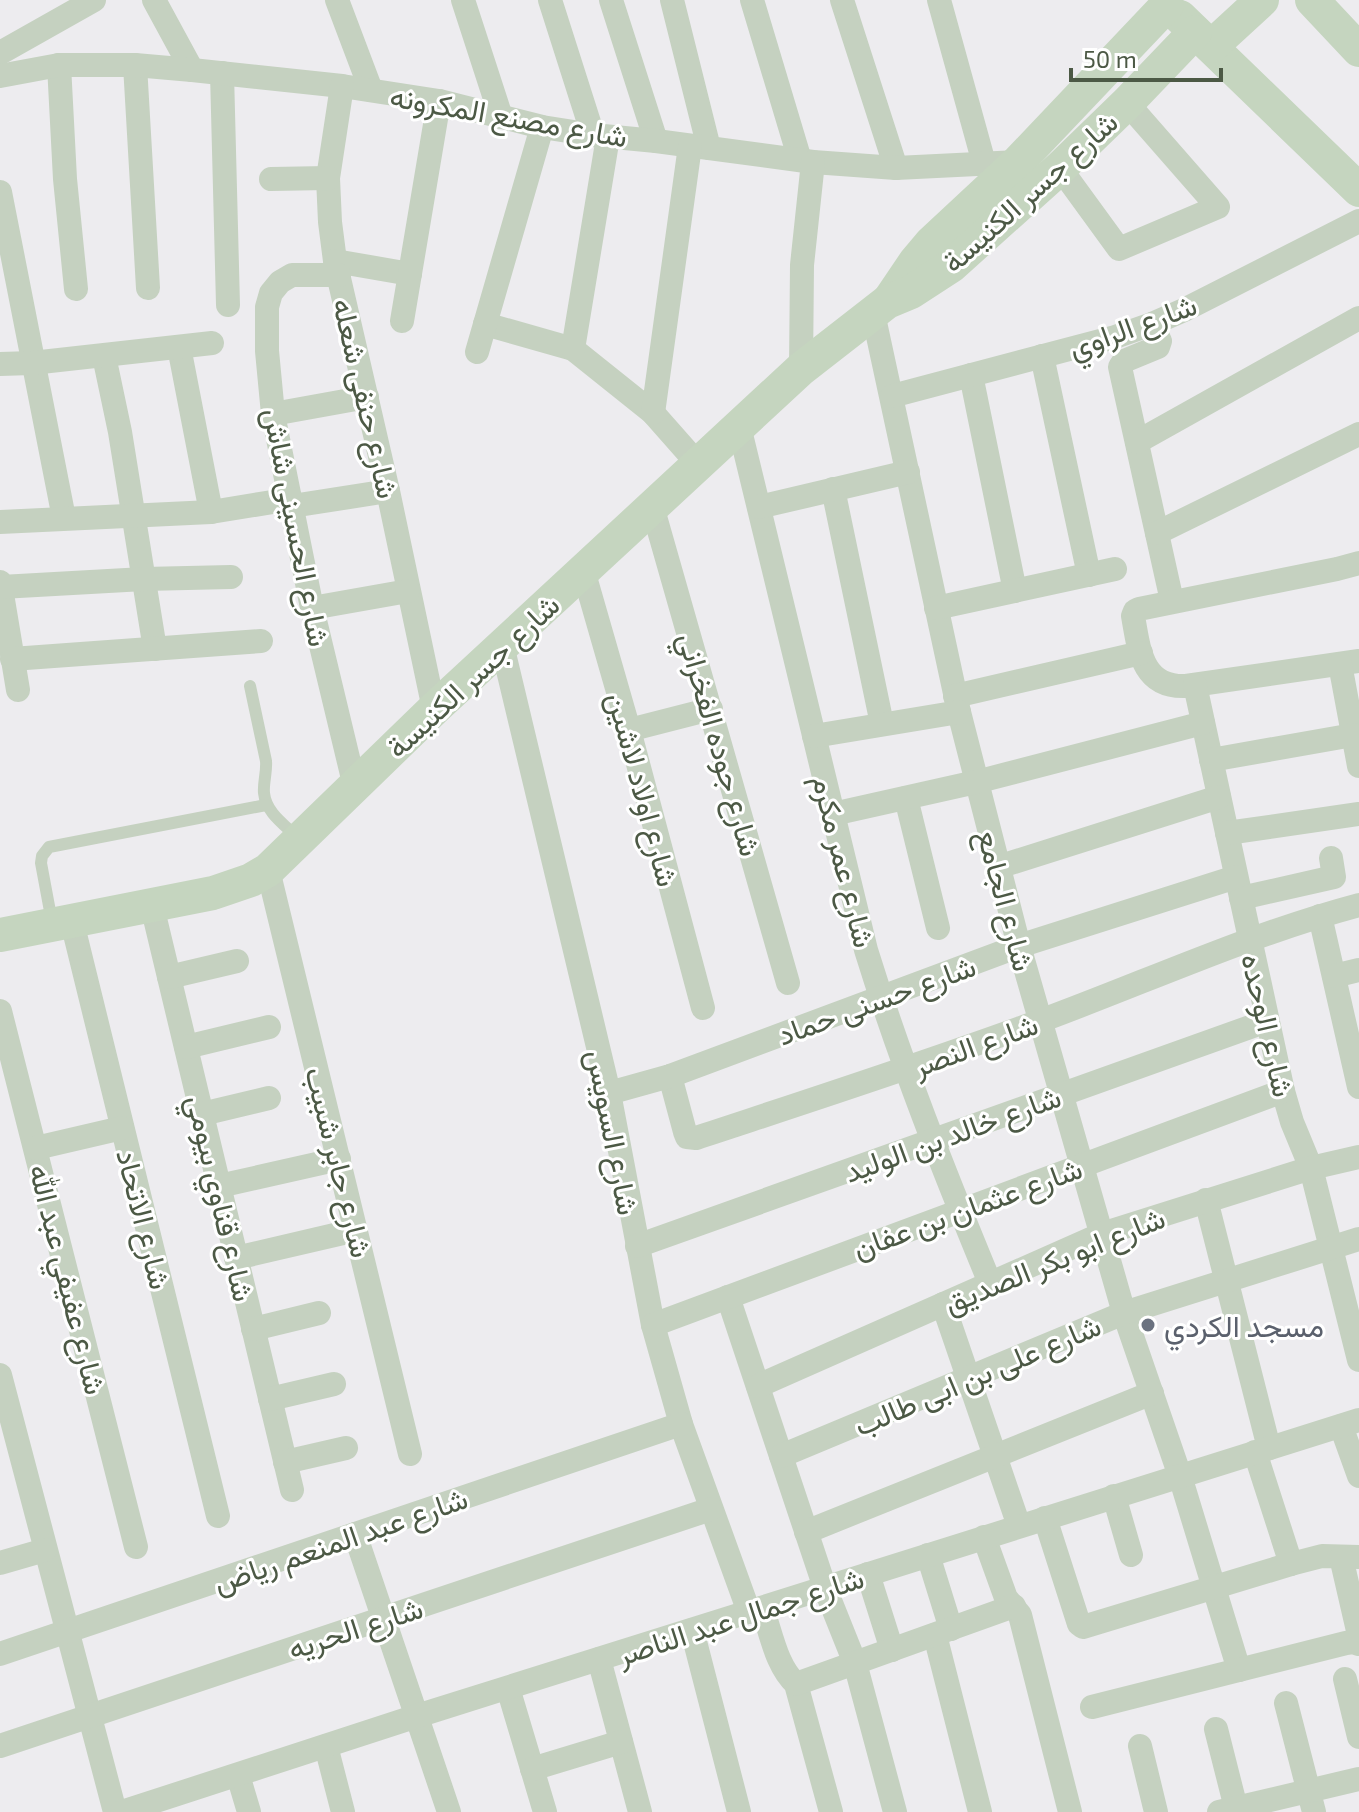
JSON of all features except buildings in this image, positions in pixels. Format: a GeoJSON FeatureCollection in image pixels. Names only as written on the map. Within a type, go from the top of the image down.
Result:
{"type":"FeatureCollection","features":[{"type":"Feature","properties":{"kind":"main road","name":"شارع جسر الكنيسة"},"geometry":{"type":"LineString","coordinates":[[0,935],[232,888],[268,870],[502,645],[801,369],[880,308],[951,266],[1127,103],[1203,39],[1262,0]]}},
{"type":"Feature","properties":{"kind":"main road"},"geometry":{"type":"LineString","coordinates":[[1312,0],[1353,34]]}},
{"type":"Feature","properties":{"kind":"main road","name":"شارع جسر الكنيسة"},"geometry":{"type":"LineString","coordinates":[[880,308],[931,243],[1018,162],[1165,2]]}},
{"type":"Feature","properties":{"kind":"main road"},"geometry":{"type":"LineString","coordinates":[[1165,2],[1359,190]]}},
{"type":"Feature","properties":{"kind":"street"},"geometry":{"type":"LineString","coordinates":[[0,53],[94,0]]}},
{"type":"Feature","properties":{"kind":"street"},"geometry":{"type":"LineString","coordinates":[[154,0],[192,70]]}},
{"type":"Feature","properties":{"kind":"street"},"geometry":{"type":"LineString","coordinates":[[337,0],[371,90]]}},
{"type":"Feature","properties":{"kind":"street"},"geometry":{"type":"LineString","coordinates":[[463,0],[501,117]]}},
{"type":"Feature","properties":{"kind":"street"},"geometry":{"type":"LineString","coordinates":[[550,0],[601,136],[573,349]]}},
{"type":"Feature","properties":{"kind":"street"},"geometry":{"type":"LineString","coordinates":[[611,0],[656,141]]}},
{"type":"Feature","properties":{"kind":"street"},"geometry":{"type":"LineString","coordinates":[[653,413],[700,147],[672,0]]}},
{"type":"Feature","properties":{"kind":"street"},"geometry":{"type":"LineString","coordinates":[[752,0],[807,161],[801,369]]}},
{"type":"Feature","properties":{"kind":"street"},"geometry":{"type":"LineString","coordinates":[[842,0],[896,168]]}},
{"type":"Feature","properties":{"kind":"street"},"geometry":{"type":"LineString","coordinates":[[939,0],[984,163]]}},
{"type":"Feature","properties":{"kind":"street"},"geometry":{"type":"LineString","coordinates":[[59,65],[65,179],[76,289]]}},
{"type":"Feature","properties":{"kind":"street","name":"شارع مصنع المكرونه"},"geometry":{"type":"LineString","coordinates":[[0,76],[59,65],[135,65],[371,90],[439,101],[542,127],[807,161],[896,168],[1018,162]]}},
{"type":"Feature","properties":{"kind":"street"},"geometry":{"type":"LineString","coordinates":[[135,65],[148,288]]}},
{"type":"Feature","properties":{"kind":"street"},"geometry":{"type":"LineString","coordinates":[[222,73],[228,305]]}},
{"type":"Feature","properties":{"kind":"street","name":"شارع حنفى شعله"},"geometry":{"type":"LineString","coordinates":[[342,86],[328,178],[330,222],[337,268],[434,709]]}},
{"type":"Feature","properties":{"kind":"street"},"geometry":{"type":"LineString","coordinates":[[402,321],[439,101]]}},
{"type":"Feature","properties":{"kind":"street"},"geometry":{"type":"LineString","coordinates":[[1060,168],[1119,249],[1218,207],[1127,103]]}},
{"type":"Feature","properties":{"kind":"street"},"geometry":{"type":"LineString","coordinates":[[477,352],[542,127]]}},
{"type":"Feature","properties":{"kind":"street"},"geometry":{"type":"LineString","coordinates":[[271,179],[328,178]]}},
{"type":"Feature","properties":{"kind":"street"},"geometry":{"type":"LineString","coordinates":[[0,192],[64,518]]}},
{"type":"Feature","properties":{"kind":"street","name":"شارع الراوي"},"geometry":{"type":"LineString","coordinates":[[892,396],[1115,337],[1152,324],[1359,221]]}},
{"type":"Feature","properties":{"kind":"street"},"geometry":{"type":"LineString","coordinates":[[337,268],[410,274]]}},
{"type":"Feature","properties":{"kind":"street","name":"شارع الحسينى شاش"},"geometry":{"type":"LineString","coordinates":[[337,268],[292,275],[280,282],[271,293],[267,307],[267,351],[273,414],[312,608],[355,787]]}},
{"type":"Feature","properties":{"kind":"street","name":"شارع الجامع"},"geometry":{"type":"LineString","coordinates":[[880,308],[892,396],[936,608],[998,867],[1124,1313],[1180,1476],[1239,1670]]}},
{"type":"Feature","properties":{"kind":"street"},"geometry":{"type":"LineString","coordinates":[[1137,442],[1359,318]]}},
{"type":"Feature","properties":{"kind":"street"},"geometry":{"type":"LineString","coordinates":[[485,324],[573,349],[653,413],[698,464]]}},
{"type":"Feature","properties":{"kind":"street"},"geometry":{"type":"LineString","coordinates":[[1152,324],[1160,341],[1158,347],[1124,361],[1120,367],[1172,601]]}},
{"type":"Feature","properties":{"kind":"street"},"geometry":{"type":"LineString","coordinates":[[0,364],[212,343]]}},
{"type":"Feature","properties":{"kind":"street"},"geometry":{"type":"LineString","coordinates":[[179,347],[211,512]]}},
{"type":"Feature","properties":{"kind":"street"},"geometry":{"type":"LineString","coordinates":[[104,356],[120,432],[155,649]]}},
{"type":"Feature","properties":{"kind":"street"},"geometry":{"type":"LineString","coordinates":[[1042,356],[1089,575]]}},
{"type":"Feature","properties":{"kind":"street"},"geometry":{"type":"LineString","coordinates":[[971,375],[1015,591]]}},
{"type":"Feature","properties":{"kind":"street"},"geometry":{"type":"LineString","coordinates":[[273,414],[367,397]]}},
{"type":"Feature","properties":{"kind":"street","name":"شارع عمر مكرم"},"geometry":{"type":"LineString","coordinates":[[739,426],[866,950],[907,1069],[990,1283]]}},
{"type":"Feature","properties":{"kind":"street"},"geometry":{"type":"LineString","coordinates":[[1157,533],[1359,434]]}},
{"type":"Feature","properties":{"kind":"street"},"geometry":{"type":"LineString","coordinates":[[759,507],[908,472]]}},
{"type":"Feature","properties":{"kind":"street"},"geometry":{"type":"LineString","coordinates":[[833,489],[882,724]]}},
{"type":"Feature","properties":{"kind":"street"},"geometry":{"type":"LineString","coordinates":[[0,522],[211,512],[388,491]]}},
{"type":"Feature","properties":{"kind":"street","name":"شارع جوده الفخراني"},"geometry":{"type":"LineString","coordinates":[[652,506],[788,983]]}},
{"type":"Feature","properties":{"kind":"street"},"geometry":{"type":"LineString","coordinates":[[1359,563],[1172,601],[1135,611],[1133,618],[1148,670],[1160,682],[1177,686],[1349,662],[1353,735],[1359,766]]}},
{"type":"Feature","properties":{"kind":"street"},"geometry":{"type":"LineString","coordinates":[[936,608],[1115,569]]}},
{"type":"Feature","properties":{"kind":"street","name":"شارع اولاد لاشين"},"geometry":{"type":"LineString","coordinates":[[583,570],[703,1008]]}},
{"type":"Feature","properties":{"kind":"street"},"geometry":{"type":"LineString","coordinates":[[18,690],[0,585],[231,577]]}},
{"type":"Feature","properties":{"kind":"street"},"geometry":{"type":"LineString","coordinates":[[312,608],[408,591]]}},
{"type":"Feature","properties":{"kind":"street"},"geometry":{"type":"LineString","coordinates":[[12,659],[261,641]]}},
{"type":"Feature","properties":{"kind":"street","name":"شارع السويس"},"geometry":{"type":"LineString","coordinates":[[502,645],[609,1093],[653,1325],[681,1424],[711,1509],[784,1670],[796,1684],[831,1812]]}},
{"type":"Feature","properties":{"kind":"street"},"geometry":{"type":"LineString","coordinates":[[814,736],[882,724],[1141,653]]}},
{"type":"Feature","properties":{"kind":"street","name":"شارع الوحده"},"geometry":{"type":"LineString","coordinates":[[1195,685],[1283,1091],[1311,1168],[1331,1247],[1352,1304],[1359,1360]]}},
{"type":"Feature","properties":{"kind":"street"},"geometry":{"type":"LineString","coordinates":[[629,730],[711,709]]}},
{"type":"Feature","properties":{"kind":"street"},"geometry":{"type":"LineString","coordinates":[[833,814],[976,782],[1203,723]]}},
{"type":"Feature","properties":{"kind":"street"},"geometry":{"type":"LineString","coordinates":[[1211,760],[1353,735]]}},
{"type":"Feature","properties":{"kind":"street"},"geometry":{"type":"LineString","coordinates":[[998,867],[1219,797]]}},
{"type":"Feature","properties":{"kind":"street"},"geometry":{"type":"LineString","coordinates":[[906,798],[938,928]]}},
{"type":"Feature","properties":{"kind":"street"},"geometry":{"type":"LineString","coordinates":[[1227,833],[1359,814]]}},
{"type":"Feature","properties":{"kind":"street","name":"شارع حسنى حماد"},"geometry":{"type":"LineString","coordinates":[[609,1093],[670,1076],[1019,946],[1238,888],[1334,877],[1331,858]]}},
{"type":"Feature","properties":{"kind":"street","name":"شارع جابر شبيب"},"geometry":{"type":"LineString","coordinates":[[268,870],[410,1454]]}},
{"type":"Feature","properties":{"kind":"street","name":"شارع النصر"},"geometry":{"type":"LineString","coordinates":[[670,1076],[685,1132],[691,1139],[907,1069],[1250,940],[1359,905]]}},
{"type":"Feature","properties":{"kind":"street","name":"شارع قناوي بيومي"},"geometry":{"type":"LineString","coordinates":[[152,906],[292,1490]]}},
{"type":"Feature","properties":{"kind":"street"},"geometry":{"type":"LineString","coordinates":[[1320,916],[1359,1086]]}},
{"type":"Feature","properties":{"kind":"street","name":"شارع الاتحاد"},"geometry":{"type":"LineString","coordinates":[[62,924],[122,1128],[218,1516]]}},
{"type":"Feature","properties":{"kind":"street"},"geometry":{"type":"LineString","coordinates":[[169,977],[237,961]]}},
{"type":"Feature","properties":{"kind":"street"},"geometry":{"type":"LineString","coordinates":[[1334,976],[1359,970]]}},
{"type":"Feature","properties":{"kind":"street","name":"شارع عفيفي عبد الله"},"geometry":{"type":"LineString","coordinates":[[0,1011],[136,1547]]}},
{"type":"Feature","properties":{"kind":"street","name":"شارع خالد بن الوليد"},"geometry":{"type":"LineString","coordinates":[[637,1246],[1267,1021]]}},
{"type":"Feature","properties":{"kind":"street"},"geometry":{"type":"LineString","coordinates":[[186,1047],[269,1027]]}},
{"type":"Feature","properties":{"kind":"street","name":"شارع عثمان بن عفان"},"geometry":{"type":"LineString","coordinates":[[653,1325],[1283,1091]]}},
{"type":"Feature","properties":{"kind":"street"},"geometry":{"type":"LineString","coordinates":[[202,1114],[269,1098]]}},
{"type":"Feature","properties":{"kind":"street"},"geometry":{"type":"LineString","coordinates":[[36,1148],[122,1128]]}},
{"type":"Feature","properties":{"kind":"street","name":"شارع ابو بكر الصديق"},"geometry":{"type":"LineString","coordinates":[[758,1386],[1102,1234],[1311,1168],[1359,1157]]}},
{"type":"Feature","properties":{"kind":"street"},"geometry":{"type":"LineString","coordinates":[[219,1186],[339,1159]]}},
{"type":"Feature","properties":{"kind":"street"},"geometry":{"type":"LineString","coordinates":[[1206,1200],[1291,1564]]}},
{"type":"Feature","properties":{"kind":"street"},"geometry":{"type":"LineString","coordinates":[[236,1258],[356,1230]]}},
{"type":"Feature","properties":{"kind":"street","name":"شارع على بن ابى طالب"},"geometry":{"type":"LineString","coordinates":[[781,1456],[1124,1313],[1359,1239]]}},
{"type":"Feature","properties":{"kind":"street"},"geometry":{"type":"LineString","coordinates":[[728,1297],[825,1588],[855,1663],[895,1812]]}},
{"type":"Feature","properties":{"kind":"street"},"geometry":{"type":"LineString","coordinates":[[943,1304],[1019,1526]]}},
{"type":"Feature","properties":{"kind":"street"},"geometry":{"type":"LineString","coordinates":[[253,1329],[319,1313]]}},
{"type":"Feature","properties":{"kind":"street"},"geometry":{"type":"LineString","coordinates":[[270,1399],[334,1384]]}},
{"type":"Feature","properties":{"kind":"street"},"geometry":{"type":"LineString","coordinates":[[2,1389],[115,1812]]}},
{"type":"Feature","properties":{"kind":"street"},"geometry":{"type":"LineString","coordinates":[[806,1532],[1152,1393]]}},
{"type":"Feature","properties":{"kind":"street"},"geometry":{"type":"LineString","coordinates":[[1350,1423],[1359,1476]]}},
{"type":"Feature","properties":{"kind":"street","name":"شارع جمال عبد الناصر"},"geometry":{"type":"LineString","coordinates":[[122,1812],[154,1807],[238,1775],[417,1716],[1350,1423]]}},
{"type":"Feature","properties":{"kind":"street","name":"شارع عبد المنعم رياض"},"geometry":{"type":"LineString","coordinates":[[0,1654],[681,1424]]}},
{"type":"Feature","properties":{"kind":"street"},"geometry":{"type":"LineString","coordinates":[[285,1462],[346,1448]]}},
{"type":"Feature","properties":{"kind":"street"},"geometry":{"type":"LineString","coordinates":[[0,1473],[24,1468]]}},
{"type":"Feature","properties":{"kind":"street"},"geometry":{"type":"LineString","coordinates":[[1114,1496],[1131,1555]]}},
{"type":"Feature","properties":{"kind":"street","name":"شارع الحريه"},"geometry":{"type":"LineString","coordinates":[[0,1746],[711,1509]]}},
{"type":"Feature","properties":{"kind":"street"},"geometry":{"type":"LineString","coordinates":[[1045,1518],[1081,1626],[1322,1556],[1350,1557],[1359,1635]]}},
{"type":"Feature","properties":{"kind":"street"},"geometry":{"type":"LineString","coordinates":[[355,1534],[449,1812]]}},
{"type":"Feature","properties":{"kind":"street"},"geometry":{"type":"LineString","coordinates":[[984,1537],[1003,1593],[1020,1615],[1070,1812]]}},
{"type":"Feature","properties":{"kind":"street"},"geometry":{"type":"LineString","coordinates":[[0,1563],[45,1550]]}},
{"type":"Feature","properties":{"kind":"street"},"geometry":{"type":"LineString","coordinates":[[928,1555],[980,1812]]}},
{"type":"Feature","properties":{"kind":"street"},"geometry":{"type":"LineString","coordinates":[[868,1574],[892,1650]]}},
{"type":"Feature","properties":{"kind":"street"},"geometry":{"type":"LineString","coordinates":[[796,1684],[1014,1606]]}},
{"type":"Feature","properties":{"kind":"street"},"geometry":{"type":"LineString","coordinates":[[692,1630],[739,1812]]}},
{"type":"Feature","properties":{"kind":"street"},"geometry":{"type":"LineString","coordinates":[[1092,1707],[1350,1642],[1359,1644]]}},
{"type":"Feature","properties":{"kind":"street"},"geometry":{"type":"LineString","coordinates":[[599,1659],[640,1812]]}},
{"type":"Feature","properties":{"kind":"street"},"geometry":{"type":"LineString","coordinates":[[1345,1679],[1359,1737]]}},
{"type":"Feature","properties":{"kind":"street"},"geometry":{"type":"LineString","coordinates":[[508,1688],[545,1812]]}},
{"type":"Feature","properties":{"kind":"street"},"geometry":{"type":"LineString","coordinates":[[1286,1703],[1312,1802]]}},
{"type":"Feature","properties":{"kind":"street"},"geometry":{"type":"LineString","coordinates":[[1216,1729],[1231,1811],[1312,1802],[1359,1779]]}},
{"type":"Feature","properties":{"kind":"street"},"geometry":{"type":"LineString","coordinates":[[532,1769],[621,1742]]}},
{"type":"Feature","properties":{"kind":"street"},"geometry":{"type":"LineString","coordinates":[[326,1746],[343,1812]]}},
{"type":"Feature","properties":{"kind":"street"},"geometry":{"type":"LineString","coordinates":[[1140,1746],[1156,1812]]}},
{"type":"Feature","properties":{"kind":"street"},"geometry":{"type":"LineString","coordinates":[[238,1775],[249,1812]]}},
{"type":"Feature","properties":{"kind":"lane"},"geometry":{"type":"LineString","coordinates":[[250,686],[266,761],[266,805],[301,840]]}},
{"type":"Feature","properties":{"kind":"lane"},"geometry":{"type":"LineString","coordinates":[[62,924],[41,863],[49,847],[266,805]]}},
{"type":"Feature","properties":{"kind":"place","name":"مسجد الكردي"},"geometry":{"type":"Point","coordinates":[1148,1325]}}]}
